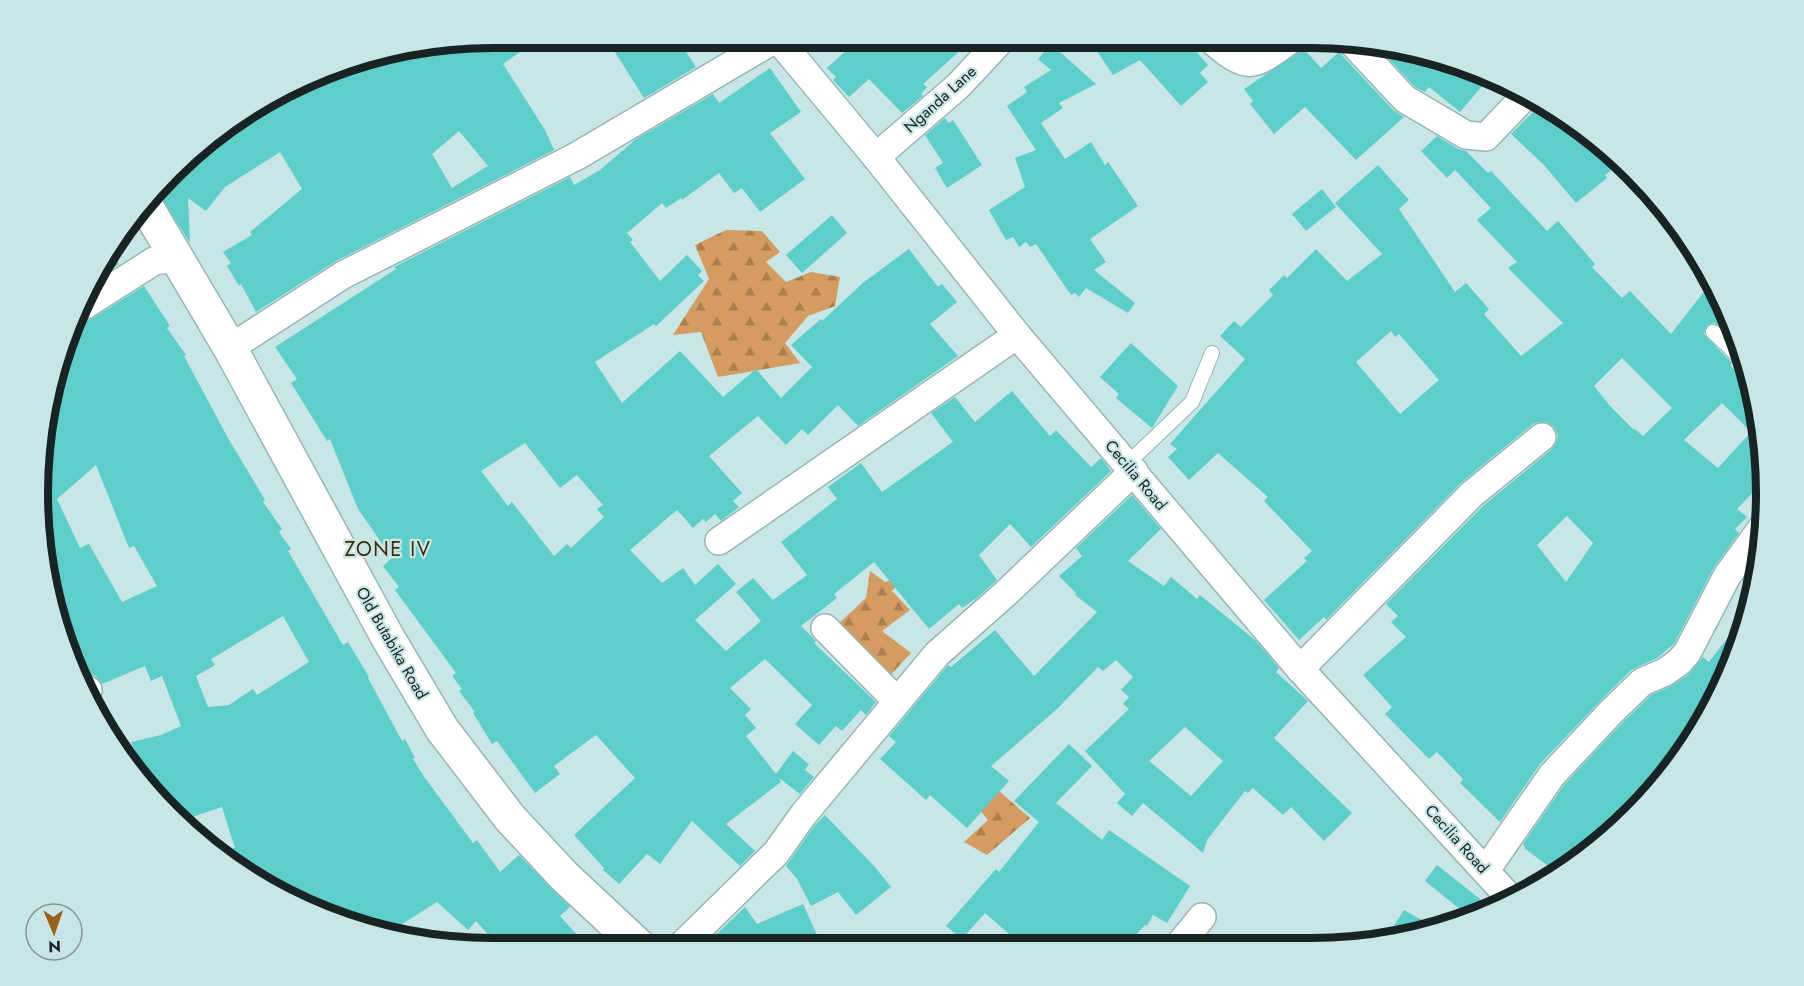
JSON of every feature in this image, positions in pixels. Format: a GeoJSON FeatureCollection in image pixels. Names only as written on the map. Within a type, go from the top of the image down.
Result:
{"type":"FeatureCollection","features":[{"type":"Feature","properties":{"kind":"main road","name":"Old Butabika Road"},"geometry":{"type":"LineString","coordinates":[[149,211],[230,348],[388,638],[442,729],[510,818],[564,876],[630,938]]}},
{"type":"Feature","properties":{"kind":"street"},"geometry":{"type":"LineString","coordinates":[[230,348],[343,275],[577,156],[760,48]]}},
{"type":"Feature","properties":{"kind":"street","name":"Cecilia Road"},"geometry":{"type":"LineString","coordinates":[[785,48],[876,157],[1017,335],[1300,669],[1506,893]]}},
{"type":"Feature","properties":{"kind":"street","name":"Nganda Lane"},"geometry":{"type":"LineString","coordinates":[[876,157],[958,86],[994,48]]}},
{"type":"Feature","properties":{"kind":"street"},"geometry":{"type":"LineString","coordinates":[[1221,48],[1245,64],[1263,60],[1279,48]]}},
{"type":"Feature","properties":{"kind":"street"},"geometry":{"type":"LineString","coordinates":[[1361,51],[1406,99],[1466,135],[1486,137],[1521,101]]}},
{"type":"Feature","properties":{"kind":"street"},"geometry":{"type":"LineString","coordinates":[[92,301],[154,261],[177,258]]}},
{"type":"Feature","properties":{"kind":"street"},"geometry":{"type":"LineString","coordinates":[[719,541],[1017,335]]}},
{"type":"Feature","properties":{"kind":"street"},"geometry":{"type":"LineString","coordinates":[[1300,669],[1472,494],[1542,437]]}},
{"type":"Feature","properties":{"kind":"street"},"geometry":{"type":"LineString","coordinates":[[689,938],[776,852],[803,815],[938,654],[1005,594],[1131,468]]}},
{"type":"Feature","properties":{"kind":"street"},"geometry":{"type":"LineString","coordinates":[[1486,870],[1537,794],[1560,767],[1642,682],[1665,672],[1687,653],[1727,576],[1753,540]]}},
{"type":"Feature","properties":{"kind":"street"},"geometry":{"type":"LineString","coordinates":[[825,628],[897,701]]}},
{"type":"Feature","properties":{"kind":"street"},"geometry":{"type":"LineString","coordinates":[[1185,938],[1202,917]]}},
{"type":"Feature","properties":{"kind":"lane"},"geometry":{"type":"LineString","coordinates":[[1713,332],[1733,352]]}},
{"type":"Feature","properties":{"kind":"lane"},"geometry":{"type":"LineString","coordinates":[[1131,468],[1192,402],[1212,353]]}},
{"type":"Feature","properties":{"kind":"green space"},"geometry":{"type":"Polygon","coordinates":[[[726,230],[762,231],[780,252],[766,262],[786,282],[811,272],[840,277],[835,306],[808,316],[785,343],[800,363],[718,377],[701,332],[673,335],[709,279],[695,245],[726,230]]]}},
{"type":"Feature","properties":{"kind":"green space"},"geometry":{"type":"Polygon","coordinates":[[[870,571],[885,582],[905,577],[892,591],[910,610],[882,631],[911,653],[886,680],[837,625],[866,598],[870,571]]]}},
{"type":"Feature","properties":{"kind":"green space"},"geometry":{"type":"Polygon","coordinates":[[[998,790],[1030,818],[987,855],[964,842],[988,820],[979,809],[998,790]]]}},
{"type":"Feature","properties":{"kind":"building"},"geometry":{"type":"Polygon","coordinates":[[[526,48],[503,64],[545,130],[554,150],[336,261],[256,312],[241,284],[239,286],[227,266],[231,263],[223,252],[252,235],[250,232],[302,189],[280,152],[225,187],[206,211],[188,198],[190,243],[161,197],[178,178],[222,140],[270,108],[323,82],[378,63],[464,49],[526,48]],[[459,131],[432,154],[452,188],[488,166],[459,131]]]}},
{"type":"Feature","properties":{"kind":"building"},"geometry":{"type":"Polygon","coordinates":[[[612,48],[684,48],[696,67],[644,98],[612,48]]]}},
{"type":"Feature","properties":{"kind":"building"},"geometry":{"type":"Polygon","coordinates":[[[849,48],[963,48],[923,84],[927,87],[921,94],[923,96],[902,113],[869,79],[849,97],[833,80],[836,77],[827,68],[849,48]]]}},
{"type":"Feature","properties":{"kind":"building"},"geometry":{"type":"Polygon","coordinates":[[[1048,48],[1056,48],[1096,84],[1059,103],[1063,108],[1041,123],[1065,159],[1091,142],[1105,165],[1108,162],[1138,206],[1090,239],[1106,262],[1094,270],[1135,303],[1128,313],[1086,288],[1079,297],[1075,293],[1071,295],[1036,244],[1030,247],[1026,242],[1019,247],[1013,237],[1006,240],[989,210],[1025,187],[1015,158],[1036,150],[1007,106],[1027,92],[1024,87],[1051,70],[1038,59],[1048,48]]]}},
{"type":"Feature","properties":{"kind":"building"},"geometry":{"type":"Polygon","coordinates":[[[1095,48],[1193,48],[1208,65],[1200,73],[1208,82],[1181,106],[1140,60],[1113,75],[1095,48]]]}},
{"type":"Feature","properties":{"kind":"building"},"geometry":{"type":"Polygon","coordinates":[[[1304,49],[1321,68],[1339,52],[1393,110],[1404,117],[1356,160],[1305,107],[1274,134],[1250,104],[1253,101],[1244,89],[1304,49]]]}},
{"type":"Feature","properties":{"kind":"building"},"geometry":{"type":"Polygon","coordinates":[[[1385,55],[1426,63],[1484,83],[1460,112],[1429,87],[1425,92],[1415,87],[1385,55]]]}},
{"type":"Feature","properties":{"kind":"building"},"geometry":{"type":"Polygon","coordinates":[[[770,68],[801,112],[770,133],[805,179],[760,212],[742,188],[734,193],[719,173],[682,200],[681,198],[666,208],[662,203],[627,233],[633,240],[630,242],[660,281],[687,255],[702,271],[698,275],[704,281],[656,326],[654,324],[595,362],[622,403],[680,351],[723,397],[756,369],[781,398],[812,367],[791,345],[821,319],[822,321],[864,282],[909,249],[938,287],[942,284],[957,302],[930,324],[958,356],[858,426],[838,405],[808,435],[802,429],[786,445],[758,416],[709,456],[742,493],[733,501],[739,507],[721,521],[715,514],[706,522],[703,519],[693,528],[677,510],[630,550],[662,583],[683,568],[695,585],[718,564],[736,584],[695,620],[726,651],[761,621],[736,592],[753,578],[773,600],[807,575],[781,542],[837,499],[828,487],[861,463],[882,492],[953,442],[931,413],[955,397],[975,422],[1012,391],[1050,436],[1056,430],[1091,467],[1101,458],[1111,471],[1031,547],[1010,524],[979,555],[997,580],[977,598],[962,608],[959,604],[929,629],[874,562],[834,594],[837,598],[801,626],[816,641],[814,643],[876,702],[866,715],[861,710],[842,731],[836,726],[819,745],[795,724],[812,705],[765,659],[730,688],[751,709],[745,715],[756,728],[746,736],[776,774],[793,751],[809,764],[805,770],[814,777],[800,794],[779,778],[781,782],[726,824],[755,851],[740,866],[692,821],[660,864],[647,854],[619,884],[603,870],[604,868],[574,835],[635,778],[596,735],[554,766],[560,774],[535,793],[497,741],[492,744],[473,713],[475,712],[459,691],[462,689],[452,676],[456,673],[395,590],[399,587],[383,566],[392,558],[358,509],[330,439],[327,441],[291,383],[297,379],[275,347],[396,269],[394,267],[570,177],[574,185],[600,170],[636,139],[713,94],[719,103],[770,68]],[[525,443],[481,471],[508,506],[512,502],[554,556],[567,544],[571,548],[604,517],[597,509],[603,505],[577,475],[560,488],[525,443]]]}},
{"type":"Feature","properties":{"kind":"building"},"geometry":{"type":"Polygon","coordinates":[[[1536,109],[1570,131],[1580,141],[1582,140],[1598,154],[1612,170],[1605,175],[1607,178],[1576,203],[1544,165],[1511,134],[1536,109]]]}},
{"type":"Feature","properties":{"kind":"building"},"geometry":{"type":"Polygon","coordinates":[[[945,118],[949,123],[953,120],[982,165],[947,188],[935,168],[943,163],[925,135],[945,118]]]}},
{"type":"Feature","properties":{"kind":"building"},"geometry":{"type":"Polygon","coordinates":[[[1437,136],[1458,149],[1466,151],[1488,173],[1491,171],[1547,231],[1558,221],[1595,264],[1592,267],[1622,298],[1630,291],[1671,334],[1706,289],[1726,333],[1714,323],[1707,326],[1704,334],[1732,363],[1730,365],[1740,376],[1752,435],[1755,464],[1756,489],[1737,509],[1747,517],[1735,529],[1739,533],[1713,569],[1674,644],[1657,658],[1631,670],[1600,701],[1540,764],[1500,822],[1460,783],[1463,779],[1437,752],[1429,759],[1385,714],[1392,707],[1363,675],[1406,637],[1391,622],[1398,616],[1386,604],[1483,506],[1552,449],[1558,435],[1554,427],[1547,422],[1533,424],[1462,482],[1326,620],[1324,617],[1299,640],[1264,600],[1307,561],[1304,558],[1312,551],[1264,501],[1268,497],[1218,453],[1189,480],[1168,457],[1177,449],[1170,444],[1245,359],[1220,336],[1234,321],[1241,327],[1273,295],[1269,290],[1284,275],[1287,278],[1316,249],[1347,281],[1382,254],[1335,203],[1378,165],[1409,200],[1399,209],[1455,292],[1466,283],[1489,309],[1484,314],[1521,356],[1563,323],[1508,268],[1517,262],[1477,220],[1491,208],[1455,170],[1447,178],[1421,151],[1437,136]],[[1391,331],[1356,362],[1400,414],[1439,380],[1399,334],[1395,337],[1391,331]],[[1622,358],[1594,386],[1610,406],[1643,436],[1672,408],[1622,358]],[[1722,403],[1684,440],[1718,468],[1751,432],[1722,403]],[[1567,516],[1537,545],[1566,582],[1593,543],[1567,516]]]}},
{"type":"Feature","properties":{"kind":"building"},"geometry":{"type":"Polygon","coordinates":[[[1322,189],[1336,207],[1306,231],[1292,214],[1322,189]]]}},
{"type":"Feature","properties":{"kind":"building"},"geometry":{"type":"Polygon","coordinates":[[[832,215],[847,233],[802,273],[786,255],[832,215]]]}},
{"type":"Feature","properties":{"kind":"building"},"geometry":{"type":"Polygon","coordinates":[[[115,259],[119,264],[107,272],[115,259]]]}},
{"type":"Feature","properties":{"kind":"building"},"geometry":{"type":"Polygon","coordinates":[[[144,286],[170,326],[167,328],[186,355],[184,356],[228,438],[265,500],[263,502],[282,529],[279,532],[291,549],[288,551],[343,645],[348,642],[402,741],[405,739],[415,758],[413,759],[425,778],[473,843],[477,840],[500,872],[519,855],[570,907],[560,916],[580,938],[539,938],[537,936],[535,938],[491,938],[476,921],[468,930],[437,902],[397,927],[323,904],[270,878],[226,849],[235,848],[222,807],[189,818],[143,767],[131,742],[161,735],[181,726],[162,676],[151,681],[145,666],[102,684],[96,676],[89,674],[82,656],[80,657],[63,608],[52,551],[48,493],[52,435],[63,378],[82,323],[83,320],[86,321],[144,286]],[[96,465],[57,499],[80,548],[89,544],[122,602],[157,586],[134,546],[129,548],[96,465]],[[283,616],[211,659],[215,665],[196,676],[208,707],[229,705],[253,689],[257,695],[309,662],[283,616]]]}},
{"type":"Feature","properties":{"kind":"building"},"geometry":{"type":"Polygon","coordinates":[[[1131,343],[1178,386],[1152,428],[1116,398],[1119,394],[1100,377],[1131,343]]]}},
{"type":"Feature","properties":{"kind":"building"},"geometry":{"type":"Polygon","coordinates":[[[1132,495],[1161,529],[1128,561],[1164,586],[1171,577],[1197,599],[1200,595],[1255,640],[1279,668],[1276,672],[1308,701],[1274,738],[1352,813],[1324,841],[1291,807],[1283,815],[1253,788],[1248,793],[1245,791],[1207,840],[1203,853],[1143,803],[1132,816],[1117,803],[1125,794],[1085,751],[1129,709],[1123,704],[1129,697],[1121,690],[1133,677],[1116,660],[1103,671],[1098,667],[1057,709],[991,766],[1009,781],[967,828],[930,795],[926,800],[880,759],[896,742],[889,736],[948,665],[951,667],[995,630],[1034,676],[1097,612],[1075,595],[1076,593],[1059,576],[1082,556],[1076,548],[1132,495]],[[1185,727],[1149,761],[1191,796],[1223,761],[1185,727]]]}},
{"type":"Feature","properties":{"kind":"building"},"geometry":{"type":"Polygon","coordinates":[[[1734,630],[1722,663],[1696,716],[1664,764],[1626,808],[1582,846],[1551,868],[1524,848],[1523,844],[1564,785],[1622,723],[1651,695],[1688,675],[1703,657],[1709,662],[1734,630]]]}},
{"type":"Feature","properties":{"kind":"building"},"geometry":{"type":"Polygon","coordinates":[[[1069,744],[1092,766],[1056,803],[1102,840],[1109,830],[1190,886],[1167,923],[1153,915],[1147,926],[1145,925],[1133,938],[1014,938],[985,913],[961,938],[946,926],[996,869],[999,872],[1039,822],[1014,801],[1069,744]]]}},
{"type":"Feature","properties":{"kind":"building"},"geometry":{"type":"Polygon","coordinates":[[[825,815],[891,887],[856,915],[838,892],[811,906],[797,879],[786,866],[815,825],[825,815]]]}},
{"type":"Feature","properties":{"kind":"building"},"geometry":{"type":"Polygon","coordinates":[[[1437,865],[1484,903],[1462,911],[1425,881],[1437,865]]]}},
{"type":"Feature","properties":{"kind":"building"},"geometry":{"type":"Polygon","coordinates":[[[803,904],[818,938],[712,938],[745,907],[757,924],[803,904]]]}},
{"type":"Feature","properties":{"kind":"building"},"geometry":{"type":"Polygon","coordinates":[[[1404,910],[1427,923],[1398,929],[1391,930],[1404,910]]]}},
{"type":"Feature","properties":{"kind":"district","name":"ZONE IV"},"geometry":{"type":"Point","coordinates":[388,549]}}]}
